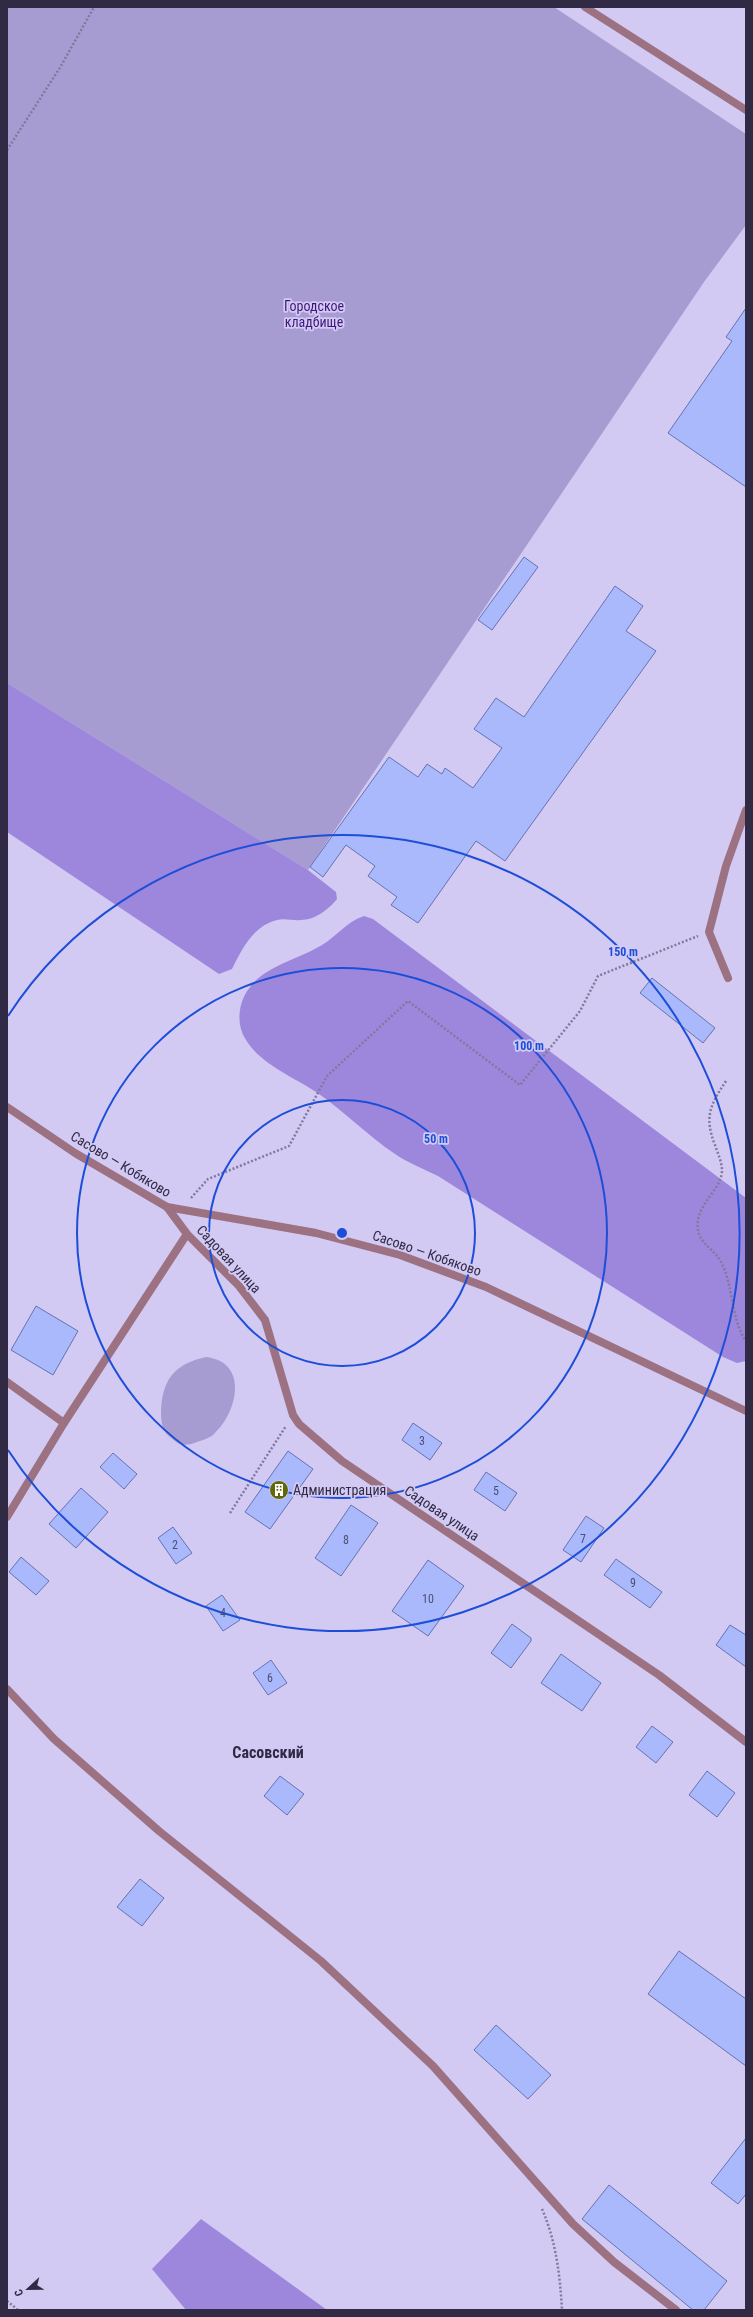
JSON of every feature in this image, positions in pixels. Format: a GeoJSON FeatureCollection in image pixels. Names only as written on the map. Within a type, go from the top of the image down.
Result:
{"type":"FeatureCollection","features":[{"type":"Feature","properties":{"kind":"street"},"geometry":{"type":"LineString","coordinates":[[585,7],[746,110]]}},
{"type":"Feature","properties":{"kind":"street"},"geometry":{"type":"LineString","coordinates":[[728,978],[709,932],[726,866],[746,810]]}},
{"type":"Feature","properties":{"kind":"street","name":"Сасово — Кобяково"},"geometry":{"type":"LineString","coordinates":[[7,1108],[75,1153],[167,1207],[316,1233],[400,1255],[486,1287],[746,1411]]}},
{"type":"Feature","properties":{"kind":"street","name":"Садовая улица"},"geometry":{"type":"LineString","coordinates":[[167,1207],[187,1234],[239,1286],[265,1320],[293,1415],[299,1424],[342,1461],[659,1675],[746,1742]]}},
{"type":"Feature","properties":{"kind":"street"},"geometry":{"type":"LineString","coordinates":[[7,1517],[64,1423],[187,1234]]}},
{"type":"Feature","properties":{"kind":"street"},"geometry":{"type":"LineString","coordinates":[[7,1382],[64,1423]]}},
{"type":"Feature","properties":{"kind":"street"},"geometry":{"type":"LineString","coordinates":[[7,1689],[54,1739],[159,1831],[321,1961],[433,2066],[573,2224],[614,2262],[676,2310]]}},
{"type":"Feature","properties":{"kind":"path"},"geometry":{"type":"LineString","coordinates":[[7,150],[61,66],[94,7]]}},
{"type":"Feature","properties":{"kind":"path"},"geometry":{"type":"LineString","coordinates":[[180,1210],[208,1179],[289,1146],[327,1076],[408,1001],[520,1085],[580,1011],[598,976],[709,932]]}},
{"type":"Feature","properties":{"kind":"path"},"geometry":{"type":"LineString","coordinates":[[726,1081],[716,1096],[708,1115],[708,1127],[721,1162],[722,1173],[717,1185],[700,1210],[698,1231],[702,1241],[720,1260],[737,1323],[746,1341]]}},
{"type":"Feature","properties":{"kind":"path"},"geometry":{"type":"LineString","coordinates":[[230,1513],[293,1415]]}},
{"type":"Feature","properties":{"kind":"path"},"geometry":{"type":"LineString","coordinates":[[541,2209],[548,2223],[559,2268],[562,2310]]}},
{"type":"Feature","properties":{"kind":"path"},"geometry":{"type":"LineString","coordinates":[[7,2301],[18,2310]]}},
{"type":"Feature","properties":{"kind":"green space","name":"Городское кладбище"},"geometry":{"type":"Polygon","coordinates":[[[7,7],[554,7],[746,134],[746,225],[704,282],[308,870],[7,683],[7,7]]]}},
{"type":"Feature","properties":{"kind":"green space"},"geometry":{"type":"Polygon","coordinates":[[[206,1357],[220,1361],[229,1368],[234,1378],[235,1389],[233,1401],[229,1413],[222,1425],[212,1435],[206,1439],[182,1445],[167,1435],[162,1426],[161,1412],[164,1391],[167,1382],[178,1369],[195,1360],[206,1357]]]}},
{"type":"Feature","properties":{"kind":"shaded area"},"geometry":{"type":"Polygon","coordinates":[[[7,683],[308,870],[336,892],[337,899],[326,910],[306,920],[283,919],[261,927],[244,946],[232,969],[219,974],[7,832],[7,683]]]}},
{"type":"Feature","properties":{"kind":"shaded area"},"geometry":{"type":"Polygon","coordinates":[[[364,916],[373,919],[746,1198],[746,1361],[737,1363],[723,1357],[438,1176],[400,1157],[375,1140],[329,1101],[270,1064],[252,1049],[244,1036],[239,1018],[241,1005],[246,992],[254,982],[275,968],[322,945],[347,925],[364,916]]]}},
{"type":"Feature","properties":{"kind":"shaded area"},"geometry":{"type":"Polygon","coordinates":[[[201,2219],[327,2310],[186,2310],[152,2269],[201,2219]]]}},
{"type":"Feature","properties":{"kind":"building"},"geometry":{"type":"Polygon","coordinates":[[[746,308],[746,487],[668,433],[732,341],[726,337],[746,308]]]}},
{"type":"Feature","properties":{"kind":"building"},"geometry":{"type":"Polygon","coordinates":[[[524,557],[538,567],[492,630],[478,620],[524,557]]]}},
{"type":"Feature","properties":{"kind":"building"},"geometry":{"type":"Polygon","coordinates":[[[615,586],[643,606],[626,631],[656,651],[505,861],[476,841],[418,923],[391,905],[397,897],[368,876],[375,866],[346,845],[323,877],[310,867],[389,757],[418,777],[427,764],[442,774],[445,768],[473,788],[502,748],[474,729],[496,698],[524,717],[615,586]]]}},
{"type":"Feature","properties":{"kind":"building"},"geometry":{"type":"Polygon","coordinates":[[[652,978],[715,1028],[703,1043],[640,993],[652,978]]]}},
{"type":"Feature","properties":{"kind":"building"},"geometry":{"type":"Polygon","coordinates":[[[36,1306],[78,1331],[53,1375],[11,1350],[36,1306]]]}},
{"type":"Feature","properties":{"kind":"building"},"geometry":{"type":"Polygon","coordinates":[[[413,1423],[442,1443],[430,1460],[402,1440],[413,1423]]]}},
{"type":"Feature","properties":{"kind":"building","name":"Администрация"},"geometry":{"type":"Polygon","coordinates":[[[288,1451],[313,1469],[270,1529],[245,1512],[288,1451]]]}},
{"type":"Feature","properties":{"kind":"building"},"geometry":{"type":"Polygon","coordinates":[[[113,1453],[137,1474],[124,1489],[100,1467],[113,1453]]]}},
{"type":"Feature","properties":{"kind":"building"},"geometry":{"type":"Polygon","coordinates":[[[486,1472],[517,1493],[505,1511],[474,1490],[486,1472]]]}},
{"type":"Feature","properties":{"kind":"building"},"geometry":{"type":"Polygon","coordinates":[[[81,1488],[108,1512],[76,1548],[49,1524],[81,1488]]]}},
{"type":"Feature","properties":{"kind":"building"},"geometry":{"type":"Polygon","coordinates":[[[351,1505],[378,1523],[341,1576],[315,1558],[351,1505]]]}},
{"type":"Feature","properties":{"kind":"building"},"geometry":{"type":"Polygon","coordinates":[[[586,1516],[604,1528],[581,1562],[563,1550],[586,1516]]]}},
{"type":"Feature","properties":{"kind":"building"},"geometry":{"type":"Polygon","coordinates":[[[173,1527],[192,1553],[176,1564],[158,1538],[173,1527]]]}},
{"type":"Feature","properties":{"kind":"building"},"geometry":{"type":"Polygon","coordinates":[[[21,1557],[49,1581],[36,1595],[9,1572],[21,1557]]]}},
{"type":"Feature","properties":{"kind":"building"},"geometry":{"type":"Polygon","coordinates":[[[616,1559],[662,1592],[650,1608],[604,1575],[616,1559]]]}},
{"type":"Feature","properties":{"kind":"building"},"geometry":{"type":"Polygon","coordinates":[[[428,1560],[464,1586],[428,1636],[392,1611],[428,1560]]]}},
{"type":"Feature","properties":{"kind":"building"},"geometry":{"type":"Polygon","coordinates":[[[222,1595],[240,1620],[223,1631],[206,1606],[222,1595]]]}},
{"type":"Feature","properties":{"kind":"building"},"geometry":{"type":"Polygon","coordinates":[[[512,1624],[531,1638],[531,1641],[511,1668],[491,1653],[512,1624]]]}},
{"type":"Feature","properties":{"kind":"building"},"geometry":{"type":"Polygon","coordinates":[[[730,1625],[746,1635],[746,1667],[716,1645],[730,1625]]]}},
{"type":"Feature","properties":{"kind":"building"},"geometry":{"type":"Polygon","coordinates":[[[561,1654],[601,1683],[582,1711],[541,1683],[561,1654]]]}},
{"type":"Feature","properties":{"kind":"building"},"geometry":{"type":"Polygon","coordinates":[[[271,1660],[287,1683],[268,1695],[253,1673],[271,1660]]]}},
{"type":"Feature","properties":{"kind":"building"},"geometry":{"type":"Polygon","coordinates":[[[652,1726],[673,1742],[656,1763],[636,1747],[652,1726]]]}},
{"type":"Feature","properties":{"kind":"building"},"geometry":{"type":"Polygon","coordinates":[[[707,1771],[735,1793],[717,1817],[689,1795],[707,1771]]]}},
{"type":"Feature","properties":{"kind":"building"},"geometry":{"type":"Polygon","coordinates":[[[280,1776],[304,1794],[287,1815],[264,1796],[280,1776]]]}},
{"type":"Feature","properties":{"kind":"building"},"geometry":{"type":"Polygon","coordinates":[[[140,1879],[164,1898],[142,1926],[117,1907],[140,1879]]]}},
{"type":"Feature","properties":{"kind":"building"},"geometry":{"type":"Polygon","coordinates":[[[679,1951],[746,1999],[746,2066],[648,1994],[679,1951]]]}},
{"type":"Feature","properties":{"kind":"building"},"geometry":{"type":"Polygon","coordinates":[[[496,2025],[551,2075],[528,2099],[474,2050],[496,2025]]]}},
{"type":"Feature","properties":{"kind":"building"},"geometry":{"type":"Polygon","coordinates":[[[746,2138],[746,2194],[738,2204],[711,2183],[746,2138]]]}},
{"type":"Feature","properties":{"kind":"building"},"geometry":{"type":"Polygon","coordinates":[[[609,2185],[727,2281],[704,2310],[693,2310],[582,2219],[609,2185]]]}},
{"type":"Feature","properties":{"kind":"place","name":"Администрация"},"geometry":{"type":"Point","coordinates":[279,1490]}},
{"type":"Feature","properties":{"kind":"district","name":"Сасовский"},"geometry":{"type":"Point","coordinates":[268,1752]}}]}
